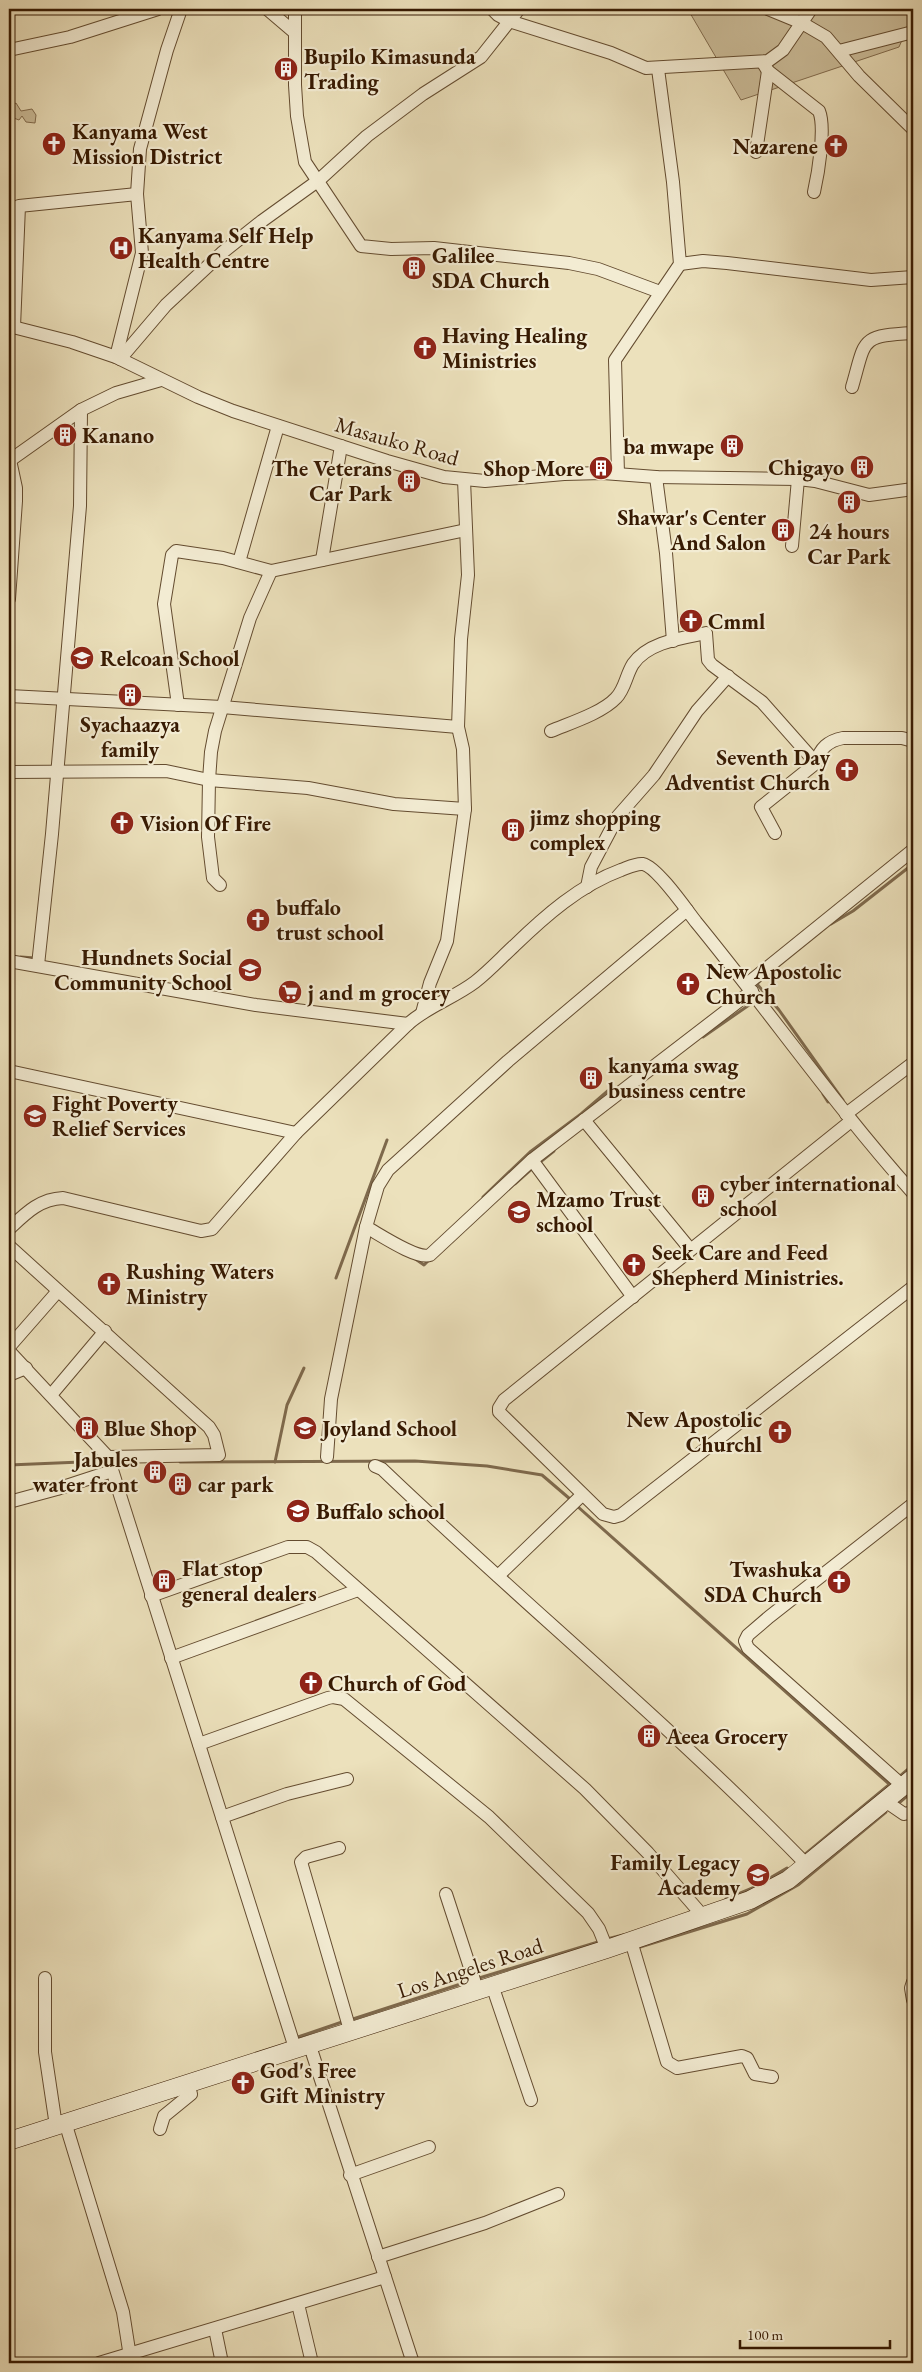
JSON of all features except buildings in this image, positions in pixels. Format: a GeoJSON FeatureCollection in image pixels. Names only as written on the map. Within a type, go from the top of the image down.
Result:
{"type":"FeatureCollection","features":[{"type":"Feature","properties":{"kind":"main road","name":"Los Angeles Road"},"geometry":{"type":"LineString","coordinates":[[9,2141],[350,2030],[631,1942],[760,1895],[807,1865],[908,1782]]}},
{"type":"Feature","properties":{"kind":"street"},"geometry":{"type":"LineString","coordinates":[[9,50],[70,37],[158,9]]}},
{"type":"Feature","properties":{"kind":"street"},"geometry":{"type":"LineString","coordinates":[[118,358],[142,253],[137,194],[140,149],[181,9]]}},
{"type":"Feature","properties":{"kind":"street"},"geometry":{"type":"LineString","coordinates":[[267,9],[294,32]]}},
{"type":"Feature","properties":{"kind":"street"},"geometry":{"type":"LineString","coordinates":[[295,9],[297,116],[302,153],[308,169],[319,180],[361,246],[391,249],[434,248],[569,263],[598,269],[660,292]]}},
{"type":"Feature","properties":{"kind":"street"},"geometry":{"type":"LineString","coordinates":[[492,9],[509,21],[610,53],[646,68],[765,67],[815,107],[820,114],[818,172],[814,192]]}},
{"type":"Feature","properties":{"kind":"street"},"geometry":{"type":"LineString","coordinates":[[118,358],[192,279],[262,221],[319,180],[367,136],[423,94],[480,58],[519,9]]}},
{"type":"Feature","properties":{"kind":"street"},"geometry":{"type":"LineString","coordinates":[[768,9],[802,23],[826,37],[840,50],[859,76],[913,129]]}},
{"type":"Feature","properties":{"kind":"street"},"geometry":{"type":"LineString","coordinates":[[756,152],[765,67],[783,50],[811,9]]}},
{"type":"Feature","properties":{"kind":"street"},"geometry":{"type":"LineString","coordinates":[[840,50],[913,32]]}},
{"type":"Feature","properties":{"kind":"street"},"geometry":{"type":"LineString","coordinates":[[618,474],[615,360],[680,264],[672,174],[658,69]]}},
{"type":"Feature","properties":{"kind":"street"},"geometry":{"type":"LineString","coordinates":[[11,326],[14,206],[137,194]]}},
{"type":"Feature","properties":{"kind":"street"},"geometry":{"type":"LineString","coordinates":[[680,264],[703,261],[727,263],[871,280],[913,277]]}},
{"type":"Feature","properties":{"kind":"street","name":"Masauko Road"},"geometry":{"type":"LineString","coordinates":[[11,326],[72,342],[118,358],[161,380],[207,400],[278,426],[424,472],[464,480],[485,482],[576,473],[656,477],[798,479],[815,481],[869,495],[913,489]]}},
{"type":"Feature","properties":{"kind":"street"},"geometry":{"type":"LineString","coordinates":[[852,387],[862,350],[868,342],[882,336],[913,333]]}},
{"type":"Feature","properties":{"kind":"street"},"geometry":{"type":"LineString","coordinates":[[9,598],[16,488],[9,460],[81,410],[116,393],[161,380]]}},
{"type":"Feature","properties":{"kind":"street"},"geometry":{"type":"LineString","coordinates":[[38,965],[49,868],[80,506],[81,410]]}},
{"type":"Feature","properties":{"kind":"street"},"geometry":{"type":"LineString","coordinates":[[239,562],[278,426]]}},
{"type":"Feature","properties":{"kind":"street"},"geometry":{"type":"LineString","coordinates":[[322,560],[341,446]]}},
{"type":"Feature","properties":{"kind":"street"},"geometry":{"type":"LineString","coordinates":[[656,477],[666,552],[673,641]]}},
{"type":"Feature","properties":{"kind":"street"},"geometry":{"type":"LineString","coordinates":[[792,546],[798,479]]}},
{"type":"Feature","properties":{"kind":"street"},"geometry":{"type":"LineString","coordinates":[[422,1013],[430,983],[447,941],[465,809],[464,748],[458,727],[461,639],[468,575],[464,480]]}},
{"type":"Feature","properties":{"kind":"street"},"geometry":{"type":"LineString","coordinates":[[178,705],[164,604],[165,588],[172,555],[176,550],[239,562],[270,571],[466,530]]}},
{"type":"Feature","properties":{"kind":"street"},"geometry":{"type":"LineString","coordinates":[[220,885],[213,878],[208,837],[209,780],[215,731],[250,618],[270,571]]}},
{"type":"Feature","properties":{"kind":"street"},"geometry":{"type":"LineString","coordinates":[[551,731],[606,706],[616,698],[625,685],[632,666],[649,650],[673,641],[706,633],[708,660],[762,702],[816,764]]}},
{"type":"Feature","properties":{"kind":"street"},"geometry":{"type":"LineString","coordinates":[[586,887],[591,867],[618,816],[654,775],[697,711],[728,676]]}},
{"type":"Feature","properties":{"kind":"street"},"geometry":{"type":"LineString","coordinates":[[9,696],[222,707],[458,727]]}},
{"type":"Feature","properties":{"kind":"street"},"geometry":{"type":"LineString","coordinates":[[775,833],[761,807],[816,764],[822,750],[834,740],[902,738],[913,741]]}},
{"type":"Feature","properties":{"kind":"street"},"geometry":{"type":"LineString","coordinates":[[9,772],[161,771],[209,780],[308,788],[394,804],[465,809]]}},
{"type":"Feature","properties":{"kind":"street"},"geometry":{"type":"LineString","coordinates":[[366,1227],[416,1254],[426,1257],[430,1255],[532,1160],[750,988],[913,850]]}},
{"type":"Feature","properties":{"kind":"street"},"geometry":{"type":"LineString","coordinates":[[9,1229],[31,1209],[42,1202],[62,1198],[201,1231],[212,1229],[296,1133],[368,1066],[408,1024],[422,1013],[475,982],[535,926],[586,887],[610,875],[640,864],[646,865],[655,872],[687,910],[750,988],[848,1117],[913,1193]]}},
{"type":"Feature","properties":{"kind":"street"},"geometry":{"type":"LineString","coordinates":[[327,1458],[331,1398],[366,1227],[378,1186],[388,1170],[539,1034],[687,910]]}},
{"type":"Feature","properties":{"kind":"street"},"geometry":{"type":"LineString","coordinates":[[9,961],[247,1004],[408,1024]]}},
{"type":"Feature","properties":{"kind":"street"},"geometry":{"type":"LineString","coordinates":[[913,1064],[633,1297],[504,1400],[499,1408],[501,1415],[603,1514],[609,1516],[621,1515],[913,1288]]}},
{"type":"Feature","properties":{"kind":"street"},"geometry":{"type":"LineString","coordinates":[[9,1071],[296,1133]]}},
{"type":"Feature","properties":{"kind":"street"},"geometry":{"type":"LineString","coordinates":[[584,1120],[690,1249]]}},
{"type":"Feature","properties":{"kind":"street"},"geometry":{"type":"LineString","coordinates":[[532,1160],[633,1297]]}},
{"type":"Feature","properties":{"kind":"street"},"geometry":{"type":"LineString","coordinates":[[11,1252],[105,1331],[210,1427],[219,1456],[108,1458]]}},
{"type":"Feature","properties":{"kind":"street"},"geometry":{"type":"LineString","coordinates":[[58,1291],[9,1349],[108,1458],[222,1816],[267,1966],[302,2046],[350,2175],[413,2363]]}},
{"type":"Feature","properties":{"kind":"street"},"geometry":{"type":"LineString","coordinates":[[51,1394],[105,1331]]}},
{"type":"Feature","properties":{"kind":"street"},"geometry":{"type":"LineString","coordinates":[[9,1375],[26,1368]]}},
{"type":"Feature","properties":{"kind":"street"},"geometry":{"type":"LineString","coordinates":[[375,1466],[382,1470],[724,1782],[807,1865]]}},
{"type":"Feature","properties":{"kind":"street"},"geometry":{"type":"LineString","coordinates":[[9,1502],[112,1471]]}},
{"type":"Feature","properties":{"kind":"street"},"geometry":{"type":"LineString","coordinates":[[498,1576],[582,1495]]}},
{"type":"Feature","properties":{"kind":"street"},"geometry":{"type":"LineString","coordinates":[[908,1782],[792,1689],[748,1648],[745,1642],[748,1634],[913,1504]]}},
{"type":"Feature","properties":{"kind":"street"},"geometry":{"type":"LineString","coordinates":[[152,1596],[288,1547],[297,1546],[316,1552],[585,1789],[648,1853],[702,1916]]}},
{"type":"Feature","properties":{"kind":"street"},"geometry":{"type":"LineString","coordinates":[[172,1658],[358,1590]]}},
{"type":"Feature","properties":{"kind":"street"},"geometry":{"type":"LineString","coordinates":[[199,1744],[333,1697],[344,1699],[476,1806],[511,1838],[588,1913],[599,1929],[607,1948]]}},
{"type":"Feature","properties":{"kind":"street"},"geometry":{"type":"LineString","coordinates":[[222,1816],[287,1794],[347,1778]]}},
{"type":"Feature","properties":{"kind":"street"},"geometry":{"type":"LineString","coordinates":[[885,1801],[904,1814],[913,1812]]}},
{"type":"Feature","properties":{"kind":"street"},"geometry":{"type":"LineString","coordinates":[[339,1848],[306,1857],[301,1862],[350,2030]]}},
{"type":"Feature","properties":{"kind":"street"},"geometry":{"type":"LineString","coordinates":[[446,1894],[531,2100]]}},
{"type":"Feature","properties":{"kind":"street"},"geometry":{"type":"LineString","coordinates":[[631,1942],[667,2062],[677,2068],[742,2056],[747,2058],[755,2074],[772,2077]]}},
{"type":"Feature","properties":{"kind":"street"},"geometry":{"type":"LineString","coordinates":[[45,1978],[45,2052],[60,2124],[124,2312],[129,2337],[130,2359]]}},
{"type":"Feature","properties":{"kind":"street"},"geometry":{"type":"LineString","coordinates":[[913,1982],[911,1988],[913,2000]]}},
{"type":"Feature","properties":{"kind":"street"},"geometry":{"type":"LineString","coordinates":[[160,2129],[164,2116],[191,2094],[188,2083]]}},
{"type":"Feature","properties":{"kind":"street"},"geometry":{"type":"LineString","coordinates":[[350,2175],[428,2147]]}},
{"type":"Feature","properties":{"kind":"street"},"geometry":{"type":"LineString","coordinates":[[378,2257],[485,2223],[558,2194]]}},
{"type":"Feature","properties":{"kind":"street"},"geometry":{"type":"LineString","coordinates":[[99,2363],[130,2359],[215,2329],[384,2277]]}},
{"type":"Feature","properties":{"kind":"street"},"geometry":{"type":"LineString","coordinates":[[298,2304],[312,2363]]}},
{"type":"Feature","properties":{"kind":"street"},"geometry":{"type":"LineString","coordinates":[[215,2329],[222,2363]]}},
{"type":"Feature","properties":{"kind":"shaded area"},"geometry":{"type":"Polygon","coordinates":[[[691,9],[913,9],[913,15],[899,47],[741,100],[690,13],[691,9]]]}},
{"type":"Feature","properties":{"kind":"shaded area"},"geometry":{"type":"Polygon","coordinates":[[[16,103],[21,111],[32,109],[36,115],[35,123],[26,122],[22,116],[19,120],[11,117],[9,107],[16,103]]]}},
{"type":"Feature","properties":{"kind":"waterway"},"geometry":{"type":"LineString","coordinates":[[831,924],[853,911],[913,864]]}},
{"type":"Feature","properties":{"kind":"waterway"},"geometry":{"type":"LineString","coordinates":[[21,957],[35,958]]}},
{"type":"Feature","properties":{"kind":"waterway"},"geometry":{"type":"LineString","coordinates":[[762,979],[757,984],[779,1010],[843,1100]]}},
{"type":"Feature","properties":{"kind":"waterway"},"geometry":{"type":"LineString","coordinates":[[703,1037],[752,1003],[756,1003]]}},
{"type":"Feature","properties":{"kind":"waterway"},"geometry":{"type":"LineString","coordinates":[[483,1197],[530,1152],[581,1114],[610,1089]]}},
{"type":"Feature","properties":{"kind":"waterway"},"geometry":{"type":"LineString","coordinates":[[823,1094],[828,1102]]}},
{"type":"Feature","properties":{"kind":"waterway"},"geometry":{"type":"LineString","coordinates":[[336,1278],[387,1140]]}},
{"type":"Feature","properties":{"kind":"waterway"},"geometry":{"type":"LineString","coordinates":[[539,1163],[554,1151]]}},
{"type":"Feature","properties":{"kind":"waterway"},"geometry":{"type":"LineString","coordinates":[[515,1184],[533,1168]]}},
{"type":"Feature","properties":{"kind":"waterway"},"geometry":{"type":"LineString","coordinates":[[414,1258],[424,1265],[430,1259]]}},
{"type":"Feature","properties":{"kind":"waterway"},"geometry":{"type":"LineString","coordinates":[[275,1462],[287,1405],[304,1368]]}},
{"type":"Feature","properties":{"kind":"waterway"},"geometry":{"type":"LineString","coordinates":[[9,1465],[105,1461]]}},
{"type":"Feature","properties":{"kind":"waterway"},"geometry":{"type":"LineString","coordinates":[[180,1462],[415,1461],[487,1466],[542,1475],[570,1499]]}},
{"type":"Feature","properties":{"kind":"waterway"},"geometry":{"type":"LineString","coordinates":[[577,1506],[889,1784]]}},
{"type":"Feature","properties":{"kind":"waterway"},"geometry":{"type":"LineString","coordinates":[[899,1777],[913,1765]]}},
{"type":"Feature","properties":{"kind":"waterway"},"geometry":{"type":"LineString","coordinates":[[803,1856],[890,1784]]}},
{"type":"Feature","properties":{"kind":"waterway"},"geometry":{"type":"LineString","coordinates":[[900,1802],[913,1791]]}},
{"type":"Feature","properties":{"kind":"waterway"},"geometry":{"type":"LineString","coordinates":[[640,1947],[747,1914],[798,1885],[886,1812]]}},
{"type":"Feature","properties":{"kind":"waterway"},"geometry":{"type":"LineString","coordinates":[[726,1899],[755,1887],[787,1868]]}},
{"type":"Feature","properties":{"kind":"waterway"},"geometry":{"type":"LineString","coordinates":[[607,1939],[623,1935]]}},
{"type":"Feature","properties":{"kind":"waterway"},"geometry":{"type":"LineString","coordinates":[[476,1979],[598,1942]]}},
{"type":"Feature","properties":{"kind":"waterway"},"geometry":{"type":"LineString","coordinates":[[353,2019],[467,1982]]}},
{"type":"Feature","properties":{"kind":"waterway"},"geometry":{"type":"LineString","coordinates":[[298,2037],[345,2021]]}},
{"type":"Feature","properties":{"kind":"place","name":"Bupilo Kimasunda Trading"},"geometry":{"type":"Point","coordinates":[286,69]}},
{"type":"Feature","properties":{"kind":"place","name":"Kanyama West Mission District"},"geometry":{"type":"Point","coordinates":[54,144]}},
{"type":"Feature","properties":{"kind":"place","name":"Nazarene"},"geometry":{"type":"Point","coordinates":[836,146]}},
{"type":"Feature","properties":{"kind":"place","name":"Kanyama Self Help Health Centre"},"geometry":{"type":"Point","coordinates":[121,248]}},
{"type":"Feature","properties":{"kind":"place","name":"Galilee SDA Church"},"geometry":{"type":"Point","coordinates":[414,268]}},
{"type":"Feature","properties":{"kind":"place","name":"Having Healing Ministries"},"geometry":{"type":"Point","coordinates":[425,348]}},
{"type":"Feature","properties":{"kind":"place","name":"Kanano"},"geometry":{"type":"Point","coordinates":[65,435]}},
{"type":"Feature","properties":{"kind":"place","name":"ba mwape"},"geometry":{"type":"Point","coordinates":[732,446]}},
{"type":"Feature","properties":{"kind":"place","name":"Chigayo"},"geometry":{"type":"Point","coordinates":[862,467]}},
{"type":"Feature","properties":{"kind":"place","name":"Shop More"},"geometry":{"type":"Point","coordinates":[601,468]}},
{"type":"Feature","properties":{"kind":"place","name":"The Veterans Car Park"},"geometry":{"type":"Point","coordinates":[409,481]}},
{"type":"Feature","properties":{"kind":"place","name":"24 hours Car Park"},"geometry":{"type":"Point","coordinates":[849,502]}},
{"type":"Feature","properties":{"kind":"place","name":"Shawar's Center And Salon"},"geometry":{"type":"Point","coordinates":[783,530]}},
{"type":"Feature","properties":{"kind":"place","name":"Cmml"},"geometry":{"type":"Point","coordinates":[691,621]}},
{"type":"Feature","properties":{"kind":"place","name":"Relcoan School"},"geometry":{"type":"Point","coordinates":[82,658]}},
{"type":"Feature","properties":{"kind":"place","name":"Syachaazya family"},"geometry":{"type":"Point","coordinates":[130,695]}},
{"type":"Feature","properties":{"kind":"place","name":"Seventh Day Adventist Church"},"geometry":{"type":"Point","coordinates":[847,770]}},
{"type":"Feature","properties":{"kind":"place","name":"Vision Of Fire"},"geometry":{"type":"Point","coordinates":[122,823]}},
{"type":"Feature","properties":{"kind":"place","name":"jimz shopping complex"},"geometry":{"type":"Point","coordinates":[513,830]}},
{"type":"Feature","properties":{"kind":"place","name":"buffalo trust school"},"geometry":{"type":"Point","coordinates":[258,920]}},
{"type":"Feature","properties":{"kind":"place","name":"Hundnets Social Community School"},"geometry":{"type":"Point","coordinates":[250,970]}},
{"type":"Feature","properties":{"kind":"place","name":"New Apostolic Church"},"geometry":{"type":"Point","coordinates":[688,984]}},
{"type":"Feature","properties":{"kind":"place","name":"j and m grocery"},"geometry":{"type":"Point","coordinates":[290,992]}},
{"type":"Feature","properties":{"kind":"place","name":"kanyama swag business centre"},"geometry":{"type":"Point","coordinates":[591,1078]}},
{"type":"Feature","properties":{"kind":"place","name":"Fight Poverty Relief Services"},"geometry":{"type":"Point","coordinates":[35,1116]}},
{"type":"Feature","properties":{"kind":"place","name":"cyber international school"},"geometry":{"type":"Point","coordinates":[703,1196]}},
{"type":"Feature","properties":{"kind":"place","name":"Mzamo Trust school"},"geometry":{"type":"Point","coordinates":[519,1212]}},
{"type":"Feature","properties":{"kind":"place","name":"Seek Care and Feed Shepherd Ministries."},"geometry":{"type":"Point","coordinates":[634,1265]}},
{"type":"Feature","properties":{"kind":"place","name":"Rushing Waters Ministry"},"geometry":{"type":"Point","coordinates":[109,1284]}},
{"type":"Feature","properties":{"kind":"place","name":"Blue Shop"},"geometry":{"type":"Point","coordinates":[87,1428]}},
{"type":"Feature","properties":{"kind":"place","name":"Joyland School"},"geometry":{"type":"Point","coordinates":[305,1428]}},
{"type":"Feature","properties":{"kind":"place","name":"New Apostolic Churchl"},"geometry":{"type":"Point","coordinates":[780,1432]}},
{"type":"Feature","properties":{"kind":"place","name":"Jabules water front"},"geometry":{"type":"Point","coordinates":[155,1472]}},
{"type":"Feature","properties":{"kind":"place","name":"car park"},"geometry":{"type":"Point","coordinates":[180,1484]}},
{"type":"Feature","properties":{"kind":"place","name":"Buffalo school"},"geometry":{"type":"Point","coordinates":[298,1511]}},
{"type":"Feature","properties":{"kind":"place","name":"Flat stop general dealers"},"geometry":{"type":"Point","coordinates":[164,1581]}},
{"type":"Feature","properties":{"kind":"place","name":"Twashuka SDA Church"},"geometry":{"type":"Point","coordinates":[839,1582]}},
{"type":"Feature","properties":{"kind":"place","name":"Church of God"},"geometry":{"type":"Point","coordinates":[311,1683]}},
{"type":"Feature","properties":{"kind":"place","name":"Aeea Grocery"},"geometry":{"type":"Point","coordinates":[649,1736]}},
{"type":"Feature","properties":{"kind":"place","name":"Family Legacy Academy"},"geometry":{"type":"Point","coordinates":[758,1875]}},
{"type":"Feature","properties":{"kind":"place","name":"God's Free Gift Ministry"},"geometry":{"type":"Point","coordinates":[243,2083]}}]}
